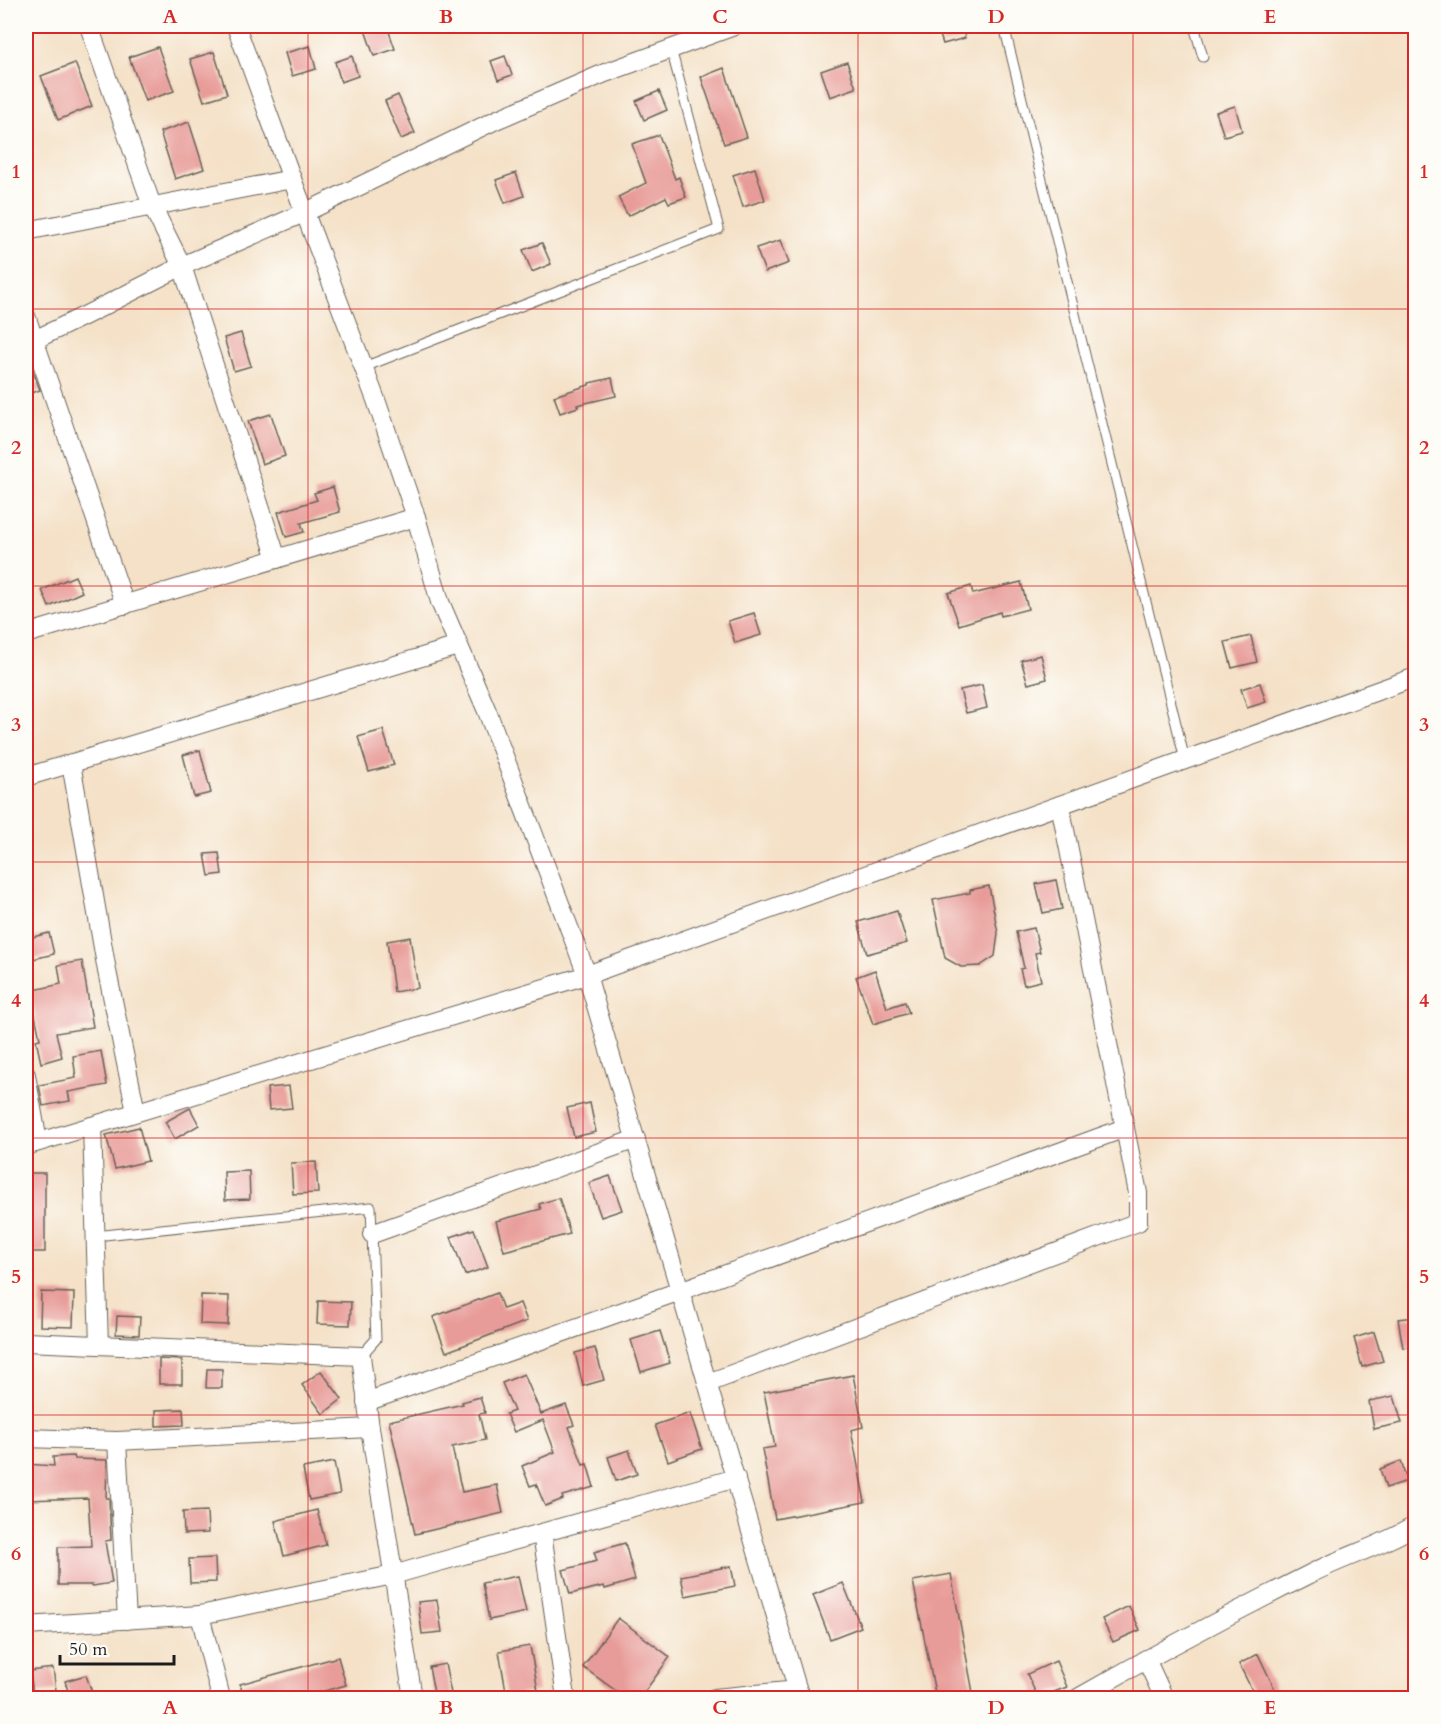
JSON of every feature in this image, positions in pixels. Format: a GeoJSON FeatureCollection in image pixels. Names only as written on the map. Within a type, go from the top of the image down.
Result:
{"type":"FeatureCollection","features":[{"type":"Feature","properties":{"kind":"street"},"geometry":{"type":"LineString","coordinates":[[88,26],[152,206],[182,266],[277,559]]}},
{"type":"Feature","properties":{"kind":"street"},"geometry":{"type":"LineString","coordinates":[[236,26],[364,367],[416,517],[440,602],[487,711],[587,975],[799,1694],[715,1698]]}},
{"type":"Feature","properties":{"kind":"street"},"geometry":{"type":"LineString","coordinates":[[30,342],[182,266],[306,212],[498,119],[604,74],[734,26]]}},
{"type":"Feature","properties":{"kind":"street"},"geometry":{"type":"LineString","coordinates":[[26,231],[292,179]]}},
{"type":"Feature","properties":{"kind":"street"},"geometry":{"type":"LineString","coordinates":[[26,316],[30,342],[125,605]]}},
{"type":"Feature","properties":{"kind":"street"},"geometry":{"type":"LineString","coordinates":[[26,634],[416,517]]}},
{"type":"Feature","properties":{"kind":"street"},"geometry":{"type":"LineString","coordinates":[[26,777],[458,646]]}},
{"type":"Feature","properties":{"kind":"street"},"geometry":{"type":"LineString","coordinates":[[26,1075],[32,1144],[587,975],[1416,677]]}},
{"type":"Feature","properties":{"kind":"street"},"geometry":{"type":"LineString","coordinates":[[71,763],[107,971],[136,1112]]}},
{"type":"Feature","properties":{"kind":"street"},"geometry":{"type":"LineString","coordinates":[[708,1383],[1138,1222],[1138,1193],[1060,805]]}},
{"type":"Feature","properties":{"kind":"street"},"geometry":{"type":"LineString","coordinates":[[92,1126],[99,1345]]}},
{"type":"Feature","properties":{"kind":"street"},"geometry":{"type":"LineString","coordinates":[[366,1402],[680,1292],[1125,1128]]}},
{"type":"Feature","properties":{"kind":"street"},"geometry":{"type":"LineString","coordinates":[[372,1234],[636,1139]]}},
{"type":"Feature","properties":{"kind":"street"},"geometry":{"type":"LineString","coordinates":[[26,1342],[361,1356],[366,1402],[413,1698]]}},
{"type":"Feature","properties":{"kind":"street"},"geometry":{"type":"LineString","coordinates":[[26,1438],[117,1441],[370,1428]]}},
{"type":"Feature","properties":{"kind":"street"},"geometry":{"type":"LineString","coordinates":[[117,1441],[127,1620]]}},
{"type":"Feature","properties":{"kind":"street"},"geometry":{"type":"LineString","coordinates":[[26,1626],[200,1616],[393,1575],[736,1478]]}},
{"type":"Feature","properties":{"kind":"street"},"geometry":{"type":"LineString","coordinates":[[1078,1698],[1146,1659],[1310,1574],[1398,1536],[1416,1525]]}},
{"type":"Feature","properties":{"kind":"street"},"geometry":{"type":"LineString","coordinates":[[542,1533],[566,1698]]}},
{"type":"Feature","properties":{"kind":"street"},"geometry":{"type":"LineString","coordinates":[[200,1616],[221,1698]]}},
{"type":"Feature","properties":{"kind":"street"},"geometry":{"type":"LineString","coordinates":[[1146,1659],[1164,1698]]}},
{"type":"Feature","properties":{"kind":"lane"},"geometry":{"type":"LineString","coordinates":[[1004,26],[1185,760]]}},
{"type":"Feature","properties":{"kind":"lane"},"geometry":{"type":"LineString","coordinates":[[1194,26],[1203,57]]}},
{"type":"Feature","properties":{"kind":"lane"},"geometry":{"type":"LineString","coordinates":[[364,367],[719,229],[671,49]]}},
{"type":"Feature","properties":{"kind":"lane"},"geometry":{"type":"LineString","coordinates":[[95,1236],[371,1207],[376,1339],[361,1356]]}},
{"type":"Feature","properties":{"kind":"building"},"geometry":{"type":"Polygon","coordinates":[[[387,26],[395,49],[374,56],[365,30],[387,26]]]}},
{"type":"Feature","properties":{"kind":"building"},"geometry":{"type":"Polygon","coordinates":[[[937,26],[962,26],[965,38],[943,44],[937,26]]]}},
{"type":"Feature","properties":{"kind":"building"},"geometry":{"type":"Polygon","coordinates":[[[310,46],[316,69],[292,76],[285,53],[310,46]]]}},
{"type":"Feature","properties":{"kind":"building"},"geometry":{"type":"Polygon","coordinates":[[[158,47],[174,91],[145,101],[129,57],[158,47]]]}},
{"type":"Feature","properties":{"kind":"building"},"geometry":{"type":"Polygon","coordinates":[[[214,52],[227,94],[204,101],[190,59],[214,52]]]}},
{"type":"Feature","properties":{"kind":"building"},"geometry":{"type":"Polygon","coordinates":[[[352,56],[358,76],[341,82],[335,62],[352,56]]]}},
{"type":"Feature","properties":{"kind":"building"},"geometry":{"type":"Polygon","coordinates":[[[505,56],[512,75],[498,80],[491,61],[505,56]]]}},
{"type":"Feature","properties":{"kind":"building"},"geometry":{"type":"Polygon","coordinates":[[[847,62],[856,88],[830,97],[821,71],[847,62]]]}},
{"type":"Feature","properties":{"kind":"building"},"geometry":{"type":"Polygon","coordinates":[[[75,63],[92,106],[58,120],[41,76],[75,63]]]}},
{"type":"Feature","properties":{"kind":"building"},"geometry":{"type":"Polygon","coordinates":[[[724,68],[747,137],[724,144],[701,77],[724,68]]]}},
{"type":"Feature","properties":{"kind":"building"},"geometry":{"type":"Polygon","coordinates":[[[659,91],[667,110],[644,120],[636,101],[659,91]]]}},
{"type":"Feature","properties":{"kind":"building"},"geometry":{"type":"Polygon","coordinates":[[[398,95],[415,133],[401,139],[385,101],[398,95]]]}},
{"type":"Feature","properties":{"kind":"building"},"geometry":{"type":"Polygon","coordinates":[[[1235,106],[1242,131],[1224,136],[1216,112],[1235,106]]]}},
{"type":"Feature","properties":{"kind":"building"},"geometry":{"type":"Polygon","coordinates":[[[189,122],[204,169],[175,179],[160,132],[189,122]]]}},
{"type":"Feature","properties":{"kind":"building"},"geometry":{"type":"Polygon","coordinates":[[[659,135],[675,179],[679,177],[686,197],[669,203],[666,197],[628,216],[618,197],[646,183],[632,144],[659,135]]]}},
{"type":"Feature","properties":{"kind":"building"},"geometry":{"type":"Polygon","coordinates":[[[755,168],[765,200],[743,207],[733,175],[755,168]]]}},
{"type":"Feature","properties":{"kind":"building"},"geometry":{"type":"Polygon","coordinates":[[[516,173],[524,196],[505,203],[496,180],[516,173]]]}},
{"type":"Feature","properties":{"kind":"building"},"geometry":{"type":"Polygon","coordinates":[[[781,240],[789,263],[765,272],[756,248],[781,240]]]}},
{"type":"Feature","properties":{"kind":"building"},"geometry":{"type":"Polygon","coordinates":[[[542,243],[551,264],[532,272],[523,250],[542,243]]]}},
{"type":"Feature","properties":{"kind":"building"},"geometry":{"type":"Polygon","coordinates":[[[241,333],[251,366],[234,371],[224,338],[241,333]]]}},
{"type":"Feature","properties":{"kind":"building"},"geometry":{"type":"Polygon","coordinates":[[[26,355],[40,390],[26,395],[26,355]]]}},
{"type":"Feature","properties":{"kind":"building"},"geometry":{"type":"Polygon","coordinates":[[[612,378],[616,396],[577,405],[578,407],[560,413],[554,396],[589,385],[589,383],[612,378]]]}},
{"type":"Feature","properties":{"kind":"building"},"geometry":{"type":"Polygon","coordinates":[[[271,414],[285,456],[262,464],[248,421],[271,414]]]}},
{"type":"Feature","properties":{"kind":"building"},"geometry":{"type":"Polygon","coordinates":[[[333,487],[340,512],[301,523],[304,532],[286,537],[278,512],[317,500],[314,493],[333,487]]]}},
{"type":"Feature","properties":{"kind":"building"},"geometry":{"type":"Polygon","coordinates":[[[75,576],[82,592],[49,607],[42,590],[75,576]]]}},
{"type":"Feature","properties":{"kind":"building"},"geometry":{"type":"Polygon","coordinates":[[[1021,582],[1028,609],[1001,616],[1000,612],[959,625],[948,593],[971,586],[973,594],[1021,582]]]}},
{"type":"Feature","properties":{"kind":"building"},"geometry":{"type":"Polygon","coordinates":[[[754,613],[761,635],[735,643],[728,621],[754,613]]]}},
{"type":"Feature","properties":{"kind":"building"},"geometry":{"type":"Polygon","coordinates":[[[1251,636],[1257,662],[1232,668],[1225,642],[1251,636]]]}},
{"type":"Feature","properties":{"kind":"building"},"geometry":{"type":"Polygon","coordinates":[[[1041,655],[1047,679],[1028,684],[1021,660],[1041,655]]]}},
{"type":"Feature","properties":{"kind":"building"},"geometry":{"type":"Polygon","coordinates":[[[1260,683],[1266,702],[1247,708],[1241,689],[1260,683]]]}},
{"type":"Feature","properties":{"kind":"building"},"geometry":{"type":"Polygon","coordinates":[[[982,685],[987,708],[966,713],[960,690],[982,685]]]}},
{"type":"Feature","properties":{"kind":"building"},"geometry":{"type":"Polygon","coordinates":[[[383,730],[394,765],[369,772],[358,737],[383,730]]]}},
{"type":"Feature","properties":{"kind":"building"},"geometry":{"type":"Polygon","coordinates":[[[200,750],[211,793],[194,797],[183,755],[200,750]]]}},
{"type":"Feature","properties":{"kind":"building"},"geometry":{"type":"Polygon","coordinates":[[[219,853],[222,874],[209,876],[205,854],[219,853]]]}},
{"type":"Feature","properties":{"kind":"building"},"geometry":{"type":"Polygon","coordinates":[[[1056,880],[1062,909],[1043,913],[1036,884],[1056,880]]]}},
{"type":"Feature","properties":{"kind":"building"},"geometry":{"type":"Polygon","coordinates":[[[989,886],[998,933],[995,956],[980,966],[961,967],[945,958],[933,900],[970,893],[970,890],[989,886]]]}},
{"type":"Feature","properties":{"kind":"building"},"geometry":{"type":"Polygon","coordinates":[[[897,911],[907,943],[867,954],[858,922],[897,911]]]}},
{"type":"Feature","properties":{"kind":"building"},"geometry":{"type":"Polygon","coordinates":[[[1034,928],[1040,952],[1035,953],[1041,981],[1024,985],[1020,969],[1024,968],[1016,932],[1034,928]]]}},
{"type":"Feature","properties":{"kind":"building"},"geometry":{"type":"Polygon","coordinates":[[[49,933],[54,954],[33,959],[29,938],[49,933]]]}},
{"type":"Feature","properties":{"kind":"building"},"geometry":{"type":"Polygon","coordinates":[[[410,937],[418,988],[394,992],[387,941],[410,937]]]}},
{"type":"Feature","properties":{"kind":"building"},"geometry":{"type":"Polygon","coordinates":[[[82,961],[93,1027],[56,1033],[62,1057],[41,1063],[36,1040],[40,1039],[30,991],[61,984],[58,965],[82,961]]]}},
{"type":"Feature","properties":{"kind":"building"},"geometry":{"type":"Polygon","coordinates":[[[875,970],[887,1008],[905,1002],[909,1013],[873,1024],[856,977],[875,970]]]}},
{"type":"Feature","properties":{"kind":"building"},"geometry":{"type":"Polygon","coordinates":[[[101,1051],[107,1085],[68,1092],[70,1101],[43,1106],[39,1085],[76,1078],[73,1056],[101,1051]]]}},
{"type":"Feature","properties":{"kind":"building"},"geometry":{"type":"Polygon","coordinates":[[[289,1086],[292,1108],[269,1110],[267,1088],[289,1086]]]}},
{"type":"Feature","properties":{"kind":"building"},"geometry":{"type":"Polygon","coordinates":[[[590,1103],[596,1132],[574,1137],[567,1108],[590,1103]]]}},
{"type":"Feature","properties":{"kind":"building"},"geometry":{"type":"Polygon","coordinates":[[[190,1108],[199,1125],[175,1139],[165,1122],[190,1108]]]}},
{"type":"Feature","properties":{"kind":"building"},"geometry":{"type":"Polygon","coordinates":[[[139,1127],[148,1161],[115,1169],[106,1135],[139,1127]]]}},
{"type":"Feature","properties":{"kind":"building"},"geometry":{"type":"Polygon","coordinates":[[[316,1162],[318,1193],[293,1194],[291,1163],[316,1162]]]}},
{"type":"Feature","properties":{"kind":"building"},"geometry":{"type":"Polygon","coordinates":[[[249,1171],[250,1199],[225,1200],[224,1172],[249,1171]]]}},
{"type":"Feature","properties":{"kind":"building"},"geometry":{"type":"Polygon","coordinates":[[[26,1173],[45,1173],[45,1252],[26,1252],[26,1173]]]}},
{"type":"Feature","properties":{"kind":"building"},"geometry":{"type":"Polygon","coordinates":[[[610,1176],[622,1210],[601,1217],[589,1183],[610,1176]]]}},
{"type":"Feature","properties":{"kind":"building"},"geometry":{"type":"Polygon","coordinates":[[[559,1198],[570,1234],[504,1251],[496,1221],[541,1209],[539,1204],[559,1198]]]}},
{"type":"Feature","properties":{"kind":"building"},"geometry":{"type":"Polygon","coordinates":[[[474,1229],[488,1267],[465,1275],[451,1237],[474,1229]]]}},
{"type":"Feature","properties":{"kind":"building"},"geometry":{"type":"Polygon","coordinates":[[[41,1292],[74,1293],[73,1327],[40,1326],[41,1292]]]}},
{"type":"Feature","properties":{"kind":"building"},"geometry":{"type":"Polygon","coordinates":[[[497,1293],[503,1309],[520,1303],[527,1321],[446,1352],[433,1317],[497,1293]]]}},
{"type":"Feature","properties":{"kind":"building"},"geometry":{"type":"Polygon","coordinates":[[[201,1295],[229,1296],[228,1325],[200,1324],[201,1295]]]}},
{"type":"Feature","properties":{"kind":"building"},"geometry":{"type":"Polygon","coordinates":[[[318,1301],[351,1302],[350,1325],[317,1324],[318,1301]]]}},
{"type":"Feature","properties":{"kind":"building"},"geometry":{"type":"Polygon","coordinates":[[[117,1316],[140,1317],[139,1335],[116,1334],[117,1316]]]}},
{"type":"Feature","properties":{"kind":"building"},"geometry":{"type":"Polygon","coordinates":[[[1416,1317],[1416,1346],[1403,1348],[1398,1319],[1416,1317]]]}},
{"type":"Feature","properties":{"kind":"building"},"geometry":{"type":"Polygon","coordinates":[[[660,1331],[670,1363],[641,1372],[631,1340],[660,1331]]]}},
{"type":"Feature","properties":{"kind":"building"},"geometry":{"type":"Polygon","coordinates":[[[1374,1332],[1383,1361],[1362,1367],[1354,1338],[1374,1332]]]}},
{"type":"Feature","properties":{"kind":"building"},"geometry":{"type":"Polygon","coordinates":[[[595,1348],[604,1380],[583,1386],[575,1353],[595,1348]]]}},
{"type":"Feature","properties":{"kind":"building"},"geometry":{"type":"Polygon","coordinates":[[[159,1359],[182,1360],[182,1384],[159,1384],[159,1359]]]}},
{"type":"Feature","properties":{"kind":"building"},"geometry":{"type":"Polygon","coordinates":[[[207,1369],[222,1369],[222,1388],[206,1388],[207,1369]]]}},
{"type":"Feature","properties":{"kind":"building"},"geometry":{"type":"Polygon","coordinates":[[[321,1371],[342,1399],[323,1414],[302,1385],[321,1371]]]}},
{"type":"Feature","properties":{"kind":"building"},"geometry":{"type":"Polygon","coordinates":[[[524,1374],[541,1414],[566,1405],[574,1425],[569,1427],[583,1465],[587,1464],[594,1487],[562,1496],[563,1499],[545,1506],[536,1484],[530,1486],[522,1466],[555,1452],[543,1420],[514,1432],[506,1414],[514,1411],[502,1383],[524,1374]]]}},
{"type":"Feature","properties":{"kind":"building"},"geometry":{"type":"Polygon","coordinates":[[[853,1375],[863,1427],[851,1430],[865,1502],[775,1519],[762,1449],[775,1447],[764,1392],[853,1375]]]}},
{"type":"Feature","properties":{"kind":"building"},"geometry":{"type":"Polygon","coordinates":[[[1394,1396],[1402,1423],[1374,1429],[1369,1401],[1394,1396]]]}},
{"type":"Feature","properties":{"kind":"building"},"geometry":{"type":"Polygon","coordinates":[[[480,1397],[485,1413],[479,1414],[485,1440],[452,1447],[462,1492],[497,1485],[503,1513],[415,1534],[389,1421],[463,1404],[462,1402],[480,1397]]]}},
{"type":"Feature","properties":{"kind":"building"},"geometry":{"type":"Polygon","coordinates":[[[183,1409],[184,1425],[156,1426],[156,1410],[183,1409]]]}},
{"type":"Feature","properties":{"kind":"building"},"geometry":{"type":"Polygon","coordinates":[[[690,1413],[702,1449],[668,1461],[655,1425],[690,1413]]]}},
{"type":"Feature","properties":{"kind":"building"},"geometry":{"type":"Polygon","coordinates":[[[629,1450],[637,1474],[616,1481],[608,1457],[629,1450]]]}},
{"type":"Feature","properties":{"kind":"building"},"geometry":{"type":"Polygon","coordinates":[[[74,1456],[75,1459],[107,1460],[106,1498],[109,1498],[111,1540],[105,1541],[112,1583],[93,1586],[58,1585],[58,1547],[91,1546],[88,1498],[26,1500],[26,1464],[54,1466],[53,1457],[74,1456]]]}},
{"type":"Feature","properties":{"kind":"building"},"geometry":{"type":"Polygon","coordinates":[[[1401,1461],[1407,1481],[1386,1488],[1380,1469],[1401,1461]]]}},
{"type":"Feature","properties":{"kind":"building"},"geometry":{"type":"Polygon","coordinates":[[[334,1462],[340,1494],[309,1500],[303,1468],[334,1462]]]}},
{"type":"Feature","properties":{"kind":"building"},"geometry":{"type":"Polygon","coordinates":[[[317,1510],[326,1545],[284,1556],[275,1521],[317,1510]]]}},
{"type":"Feature","properties":{"kind":"building"},"geometry":{"type":"Polygon","coordinates":[[[207,1511],[208,1533],[184,1534],[183,1512],[207,1511]]]}},
{"type":"Feature","properties":{"kind":"building"},"geometry":{"type":"Polygon","coordinates":[[[625,1543],[635,1580],[605,1589],[604,1586],[570,1594],[563,1570],[597,1561],[594,1552],[625,1543]]]}},
{"type":"Feature","properties":{"kind":"building"},"geometry":{"type":"Polygon","coordinates":[[[215,1558],[216,1582],[190,1583],[189,1559],[215,1558]]]}},
{"type":"Feature","properties":{"kind":"building"},"geometry":{"type":"Polygon","coordinates":[[[731,1566],[735,1586],[685,1596],[681,1576],[731,1566]]]}},
{"type":"Feature","properties":{"kind":"building"},"geometry":{"type":"Polygon","coordinates":[[[951,1574],[974,1698],[936,1698],[913,1581],[951,1574]]]}},
{"type":"Feature","properties":{"kind":"building"},"geometry":{"type":"Polygon","coordinates":[[[518,1576],[526,1612],[489,1620],[482,1583],[518,1576]]]}},
{"type":"Feature","properties":{"kind":"building"},"geometry":{"type":"Polygon","coordinates":[[[843,1583],[861,1627],[830,1639],[813,1595],[843,1583]]]}},
{"type":"Feature","properties":{"kind":"building"},"geometry":{"type":"Polygon","coordinates":[[[437,1600],[442,1632],[422,1634],[418,1602],[437,1600]]]}},
{"type":"Feature","properties":{"kind":"building"},"geometry":{"type":"Polygon","coordinates":[[[1129,1606],[1140,1630],[1113,1642],[1102,1619],[1129,1606]]]}},
{"type":"Feature","properties":{"kind":"building"},"geometry":{"type":"Polygon","coordinates":[[[618,1618],[670,1657],[640,1698],[626,1698],[583,1667],[618,1618]]]}},
{"type":"Feature","properties":{"kind":"building"},"geometry":{"type":"Polygon","coordinates":[[[530,1646],[538,1691],[507,1697],[499,1651],[530,1646]]]}},
{"type":"Feature","properties":{"kind":"building"},"geometry":{"type":"Polygon","coordinates":[[[1258,1654],[1279,1698],[1256,1698],[1239,1664],[1258,1654]]]}},
{"type":"Feature","properties":{"kind":"building"},"geometry":{"type":"Polygon","coordinates":[[[338,1657],[346,1685],[299,1698],[244,1698],[240,1684],[338,1657]]]}},
{"type":"Feature","properties":{"kind":"building"},"geometry":{"type":"Polygon","coordinates":[[[1056,1661],[1067,1687],[1038,1698],[1027,1674],[1056,1661]]]}},
{"type":"Feature","properties":{"kind":"building"},"geometry":{"type":"Polygon","coordinates":[[[445,1664],[452,1698],[435,1698],[429,1667],[445,1664]]]}},
{"type":"Feature","properties":{"kind":"building"},"geometry":{"type":"Polygon","coordinates":[[[53,1668],[56,1690],[33,1693],[30,1671],[53,1668]]]}},
{"type":"Feature","properties":{"kind":"building"},"geometry":{"type":"Polygon","coordinates":[[[86,1675],[94,1698],[70,1698],[65,1681],[86,1675]]]}}]}
